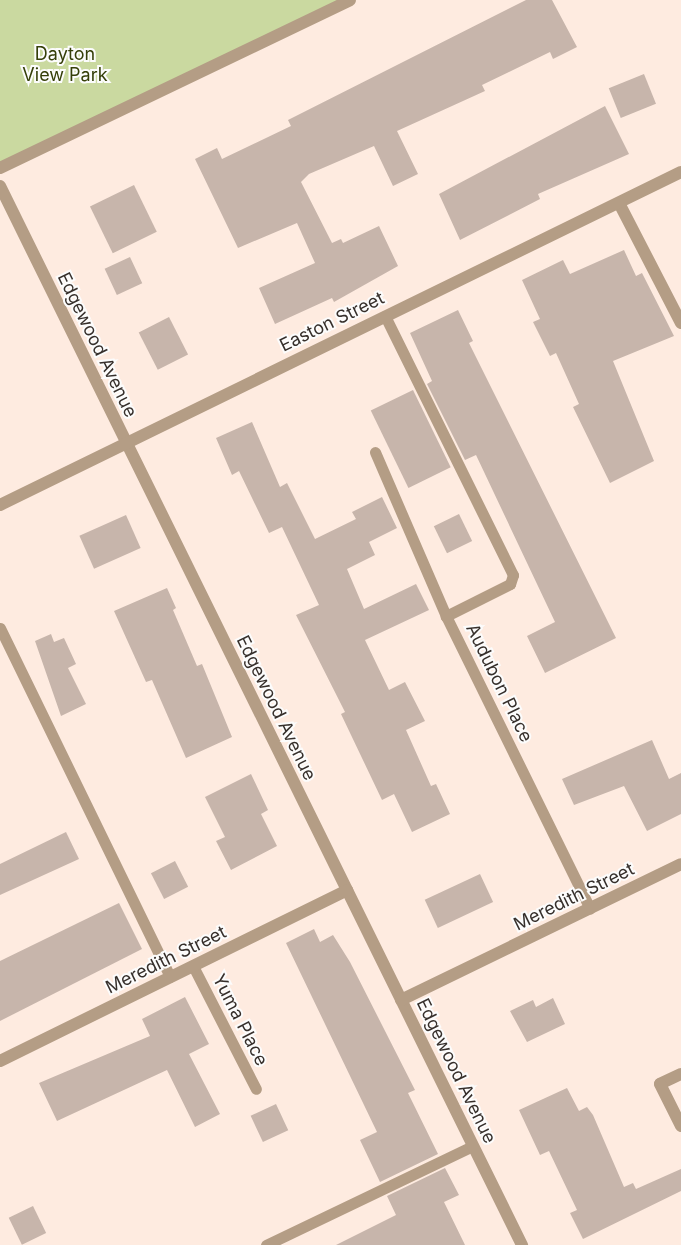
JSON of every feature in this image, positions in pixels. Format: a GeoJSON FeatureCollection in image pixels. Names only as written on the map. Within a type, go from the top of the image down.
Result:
{"type":"FeatureCollection","features":[{"type":"Feature","properties":{"kind":"street"},"geometry":{"type":"LineString","coordinates":[[0,168],[350,0]]}},
{"type":"Feature","properties":{"kind":"street","name":"Easton Street"},"geometry":{"type":"LineString","coordinates":[[0,506],[681,172]]}},
{"type":"Feature","properties":{"kind":"street","name":"Edgewood Avenue"},"geometry":{"type":"LineString","coordinates":[[0,186],[522,1245]]}},
{"type":"Feature","properties":{"kind":"street"},"geometry":{"type":"LineString","coordinates":[[619,203],[681,323]]}},
{"type":"Feature","properties":{"kind":"street","name":"Meredith Street"},"geometry":{"type":"LineString","coordinates":[[401,1000],[681,864]]}},
{"type":"Feature","properties":{"kind":"street","name":"Meredith Street"},"geometry":{"type":"LineString","coordinates":[[0,1061],[347,890]]}},
{"type":"Feature","properties":{"kind":"street"},"geometry":{"type":"LineString","coordinates":[[681,1074],[660,1084],[681,1126]]}},
{"type":"Feature","properties":{"kind":"lane","name":"Audubon Place"},"geometry":{"type":"LineString","coordinates":[[385,316],[513,575],[510,584],[446,616],[590,908]]}},
{"type":"Feature","properties":{"kind":"lane"},"geometry":{"type":"LineString","coordinates":[[374,452],[446,616]]}},
{"type":"Feature","properties":{"kind":"lane"},"geometry":{"type":"LineString","coordinates":[[0,628],[170,977]]}},
{"type":"Feature","properties":{"kind":"lane","name":"Yuma Place"},"geometry":{"type":"LineString","coordinates":[[193,966],[256,1089]]}},
{"type":"Feature","properties":{"kind":"lane"},"geometry":{"type":"LineString","coordinates":[[266,1245],[473,1146]]}},
{"type":"Feature","properties":{"kind":"green space","name":"Dayton View Park"},"geometry":{"type":"Polygon","coordinates":[[[0,0],[350,0],[0,168],[0,0]]]}},
{"type":"Feature","properties":{"kind":"building"},"geometry":{"type":"Polygon","coordinates":[[[526,0],[552,0],[577,47],[553,59],[550,52],[482,85],[485,91],[397,131],[418,174],[393,186],[374,146],[309,174],[301,182],[332,243],[341,239],[343,243],[379,226],[398,266],[334,302],[332,298],[275,324],[259,288],[315,263],[297,223],[238,248],[195,159],[217,148],[222,159],[291,126],[288,120],[526,0]]]}},
{"type":"Feature","properties":{"kind":"building"},"geometry":{"type":"Polygon","coordinates":[[[644,74],[656,104],[621,118],[609,88],[644,74]]]}},
{"type":"Feature","properties":{"kind":"building"},"geometry":{"type":"Polygon","coordinates":[[[605,106],[629,154],[538,194],[540,199],[460,240],[439,194],[605,106]]]}},
{"type":"Feature","properties":{"kind":"building"},"geometry":{"type":"Polygon","coordinates":[[[134,185],[157,232],[113,253],[90,206],[134,185]]]}},
{"type":"Feature","properties":{"kind":"building"},"geometry":{"type":"Polygon","coordinates":[[[624,250],[636,276],[642,273],[674,336],[613,361],[654,461],[610,483],[573,407],[579,404],[556,353],[550,356],[533,322],[540,319],[522,280],[563,260],[570,274],[624,250]]]}},
{"type":"Feature","properties":{"kind":"building"},"geometry":{"type":"Polygon","coordinates":[[[130,257],[142,283],[117,295],[105,269],[130,257]]]}},
{"type":"Feature","properties":{"kind":"building"},"geometry":{"type":"Polygon","coordinates":[[[458,310],[473,341],[469,343],[616,638],[545,673],[527,636],[555,622],[476,455],[465,460],[427,384],[432,381],[410,333],[458,310]]]}},
{"type":"Feature","properties":{"kind":"building"},"geometry":{"type":"Polygon","coordinates":[[[169,317],[188,354],[158,370],[139,332],[169,317]]]}},
{"type":"Feature","properties":{"kind":"building"},"geometry":{"type":"Polygon","coordinates":[[[413,390],[451,467],[408,488],[371,411],[413,390]]]}},
{"type":"Feature","properties":{"kind":"building"},"geometry":{"type":"Polygon","coordinates":[[[252,422],[280,487],[287,483],[315,539],[356,519],[352,512],[382,497],[397,528],[369,542],[375,555],[347,569],[364,609],[416,584],[429,610],[365,640],[389,690],[405,682],[425,721],[406,730],[431,786],[436,784],[450,814],[412,832],[394,794],[382,800],[341,714],[345,712],[296,615],[319,605],[282,527],[269,533],[239,471],[232,475],[216,438],[252,422]]]}},
{"type":"Feature","properties":{"kind":"building"},"geometry":{"type":"Polygon","coordinates":[[[459,514],[472,541],[447,553],[434,526],[459,514]]]}},
{"type":"Feature","properties":{"kind":"building"},"geometry":{"type":"Polygon","coordinates":[[[126,515],[141,548],[94,569],[79,536],[126,515]]]}},
{"type":"Feature","properties":{"kind":"building"},"geometry":{"type":"Polygon","coordinates":[[[167,588],[176,608],[173,610],[197,666],[202,664],[232,737],[186,758],[152,680],[146,682],[114,611],[167,588]]]}},
{"type":"Feature","properties":{"kind":"building"},"geometry":{"type":"Polygon","coordinates":[[[51,634],[54,642],[64,638],[76,664],[68,668],[86,704],[61,716],[35,641],[51,634]]]}},
{"type":"Feature","properties":{"kind":"building"},"geometry":{"type":"Polygon","coordinates":[[[652,740],[669,779],[681,773],[681,814],[647,831],[624,786],[574,805],[562,779],[652,740]]]}},
{"type":"Feature","properties":{"kind":"building"},"geometry":{"type":"Polygon","coordinates":[[[251,774],[268,810],[261,814],[277,846],[231,870],[216,841],[225,837],[205,797],[251,774]]]}},
{"type":"Feature","properties":{"kind":"building"},"geometry":{"type":"Polygon","coordinates":[[[66,832],[79,859],[0,895],[0,864],[66,832]]]}},
{"type":"Feature","properties":{"kind":"building"},"geometry":{"type":"Polygon","coordinates":[[[175,861],[188,887],[164,899],[151,873],[175,861]]]}},
{"type":"Feature","properties":{"kind":"building"},"geometry":{"type":"Polygon","coordinates":[[[480,874],[493,902],[438,928],[425,900],[480,874]]]}},
{"type":"Feature","properties":{"kind":"building"},"geometry":{"type":"Polygon","coordinates":[[[119,903],[142,949],[0,1021],[0,961],[119,903]]]}},
{"type":"Feature","properties":{"kind":"building"},"geometry":{"type":"Polygon","coordinates":[[[314,929],[320,942],[333,935],[350,962],[415,1090],[408,1093],[438,1154],[380,1182],[360,1140],[377,1132],[286,943],[314,929]]]}},
{"type":"Feature","properties":{"kind":"building"},"geometry":{"type":"Polygon","coordinates":[[[185,997],[209,1044],[189,1054],[220,1114],[195,1127],[167,1070],[57,1121],[39,1083],[150,1036],[142,1019],[185,997]]]}},
{"type":"Feature","properties":{"kind":"building"},"geometry":{"type":"Polygon","coordinates":[[[553,998],[565,1024],[527,1042],[510,1011],[533,1000],[536,1007],[553,998]]]}},
{"type":"Feature","properties":{"kind":"building"},"geometry":{"type":"Polygon","coordinates":[[[567,1088],[579,1111],[587,1107],[593,1115],[624,1187],[633,1183],[636,1189],[681,1169],[681,1191],[583,1239],[570,1213],[577,1210],[549,1151],[540,1155],[519,1110],[567,1088]]]}},
{"type":"Feature","properties":{"kind":"building"},"geometry":{"type":"Polygon","coordinates":[[[276,1104],[288,1130],[263,1142],[251,1116],[276,1104]]]}},
{"type":"Feature","properties":{"kind":"building"},"geometry":{"type":"Polygon","coordinates":[[[445,1168],[459,1195],[444,1202],[465,1245],[336,1245],[396,1215],[387,1196],[445,1168]]]}},
{"type":"Feature","properties":{"kind":"building"},"geometry":{"type":"Polygon","coordinates":[[[33,1206],[46,1233],[22,1245],[9,1218],[33,1206]]]}}]}
